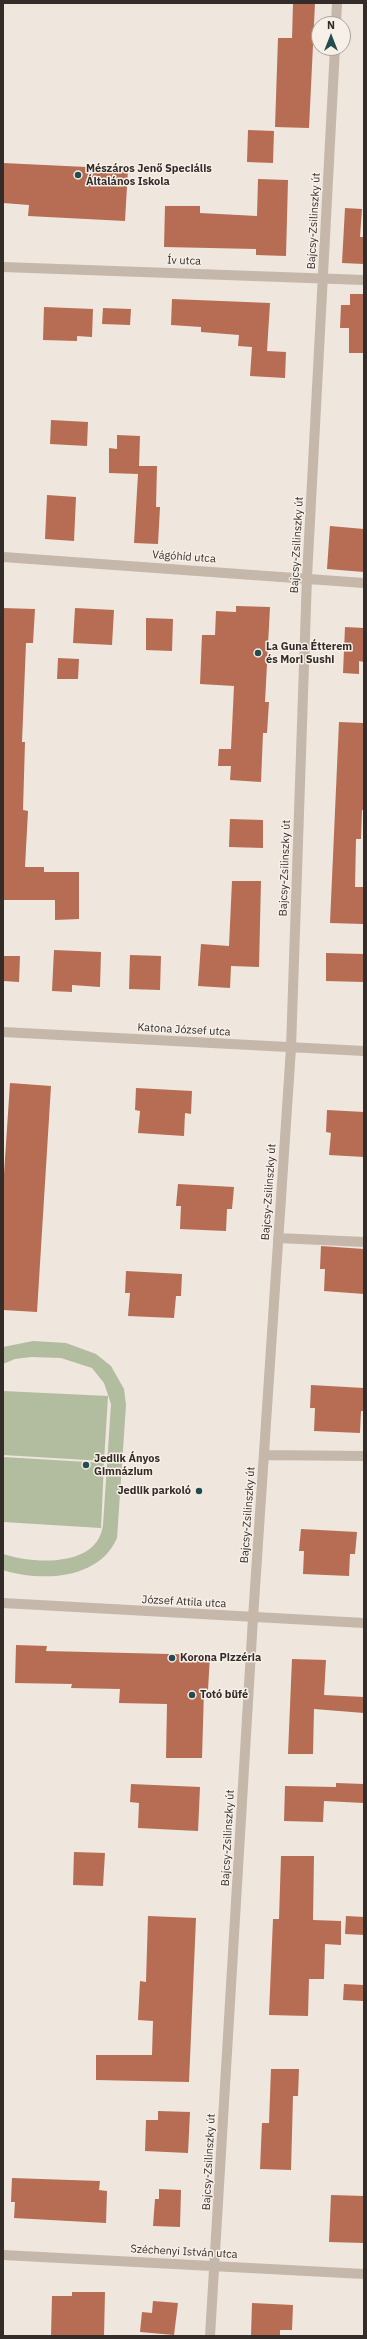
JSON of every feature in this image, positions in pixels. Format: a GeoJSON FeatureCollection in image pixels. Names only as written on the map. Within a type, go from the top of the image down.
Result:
{"type":"FeatureCollection","features":[{"type":"Feature","properties":{"kind":"street"},"geometry":{"type":"LineString","coordinates":[[336,16],[337,3]]}},
{"type":"Feature","properties":{"kind":"street","name":"Bajcsy-Zsilinszky út"},"geometry":{"type":"LineString","coordinates":[[210,2336],[253,1618],[291,1048],[307,577],[324,279],[335,56]]}},
{"type":"Feature","properties":{"kind":"street","name":"Ív utca"},"geometry":{"type":"LineString","coordinates":[[3,267],[364,280]]}},
{"type":"Feature","properties":{"kind":"street","name":"Vágóhíd utca"},"geometry":{"type":"LineString","coordinates":[[3,557],[364,582]]}},
{"type":"Feature","properties":{"kind":"street","name":"Katona József utca"},"geometry":{"type":"LineString","coordinates":[[3,1032],[364,1051]]}},
{"type":"Feature","properties":{"kind":"street"},"geometry":{"type":"LineString","coordinates":[[278,1238],[364,1242]]}},
{"type":"Feature","properties":{"kind":"street"},"geometry":{"type":"LineString","coordinates":[[264,1455],[364,1456]]}},
{"type":"Feature","properties":{"kind":"street","name":"József Attila utca"},"geometry":{"type":"LineString","coordinates":[[3,1603],[364,1624]]}},
{"type":"Feature","properties":{"kind":"street","name":"Széchenyi István utca"},"geometry":{"type":"LineString","coordinates":[[3,2254],[364,2274]]}},
{"type":"Feature","properties":{"kind":"green space"},"geometry":{"type":"Polygon","coordinates":[[[33,1341],[66,1343],[96,1354],[111,1366],[124,1389],[126,1405],[117,1538],[108,1552],[97,1562],[83,1570],[51,1576],[18,1574],[3,1570],[3,1554],[31,1560],[47,1561],[62,1559],[77,1556],[89,1549],[98,1539],[103,1525],[111,1404],[104,1383],[92,1368],[61,1358],[31,1357],[15,1359],[3,1364],[3,1347],[33,1341]]]}},
{"type":"Feature","properties":{"kind":"green space"},"geometry":{"type":"Polygon","coordinates":[[[3,1391],[108,1396],[104,1461],[3,1455],[3,1391]]]}},
{"type":"Feature","properties":{"kind":"green space"},"geometry":{"type":"Polygon","coordinates":[[[3,1457],[104,1463],[101,1528],[3,1522],[3,1457]]]}},
{"type":"Feature","properties":{"kind":"building"},"geometry":{"type":"Polygon","coordinates":[[[293,3],[315,3],[314,16],[311,16],[311,56],[312,56],[309,128],[275,127],[278,38],[292,38],[293,3]]]}},
{"type":"Feature","properties":{"kind":"building"},"geometry":{"type":"Polygon","coordinates":[[[248,130],[274,131],[273,163],[247,162],[248,130]]]}},
{"type":"Feature","properties":{"kind":"building"},"geometry":{"type":"Polygon","coordinates":[[[3,163],[128,169],[125,221],[28,216],[29,205],[3,203],[3,163]]]}},
{"type":"Feature","properties":{"kind":"building"},"geometry":{"type":"Polygon","coordinates":[[[258,179],[288,180],[286,256],[256,255],[256,249],[164,247],[165,206],[200,206],[200,213],[257,216],[258,179]]]}},
{"type":"Feature","properties":{"kind":"building"},"geometry":{"type":"Polygon","coordinates":[[[345,208],[362,209],[360,237],[364,237],[364,264],[342,263],[345,208]]]}},
{"type":"Feature","properties":{"kind":"building"},"geometry":{"type":"Polygon","coordinates":[[[350,294],[364,294],[364,353],[349,353],[349,328],[340,328],[341,305],[350,305],[350,294]]]}},
{"type":"Feature","properties":{"kind":"building"},"geometry":{"type":"Polygon","coordinates":[[[172,299],[270,303],[267,351],[286,352],[285,378],[250,376],[252,347],[238,346],[239,335],[201,332],[201,327],[171,325],[172,299]]]}},
{"type":"Feature","properties":{"kind":"building"},"geometry":{"type":"Polygon","coordinates":[[[44,307],[93,309],[92,337],[77,336],[77,341],[43,340],[44,307]]]}},
{"type":"Feature","properties":{"kind":"building"},"geometry":{"type":"Polygon","coordinates":[[[103,308],[131,309],[130,325],[102,324],[103,308]]]}},
{"type":"Feature","properties":{"kind":"building"},"geometry":{"type":"Polygon","coordinates":[[[51,420],[88,422],[87,446],[50,444],[51,420]]]}},
{"type":"Feature","properties":{"kind":"building"},"geometry":{"type":"Polygon","coordinates":[[[117,435],[140,436],[139,466],[157,466],[156,507],[160,507],[158,544],[134,543],[138,474],[109,473],[109,448],[117,449],[117,435]]]}},
{"type":"Feature","properties":{"kind":"building"},"geometry":{"type":"Polygon","coordinates":[[[47,495],[76,497],[74,541],[45,539],[47,495]]]}},
{"type":"Feature","properties":{"kind":"building"},"geometry":{"type":"Polygon","coordinates":[[[330,526],[364,529],[364,572],[327,569],[330,526]]]}},
{"type":"Feature","properties":{"kind":"building"},"geometry":{"type":"Polygon","coordinates":[[[236,606],[270,607],[265,702],[269,702],[267,733],[263,733],[261,782],[230,780],[231,766],[218,766],[219,749],[231,749],[234,686],[200,684],[202,635],[215,635],[216,611],[236,612],[236,606]]]}},
{"type":"Feature","properties":{"kind":"building"},"geometry":{"type":"Polygon","coordinates":[[[3,608],[35,609],[33,643],[26,643],[22,742],[25,742],[23,810],[28,811],[25,867],[44,867],[44,872],[79,872],[79,919],[55,920],[55,900],[3,900],[3,608]]]}},
{"type":"Feature","properties":{"kind":"building"},"geometry":{"type":"Polygon","coordinates":[[[75,608],[114,610],[112,645],[73,643],[75,608]]]}},
{"type":"Feature","properties":{"kind":"building"},"geometry":{"type":"Polygon","coordinates":[[[146,618],[173,619],[172,651],[146,650],[146,618]]]}},
{"type":"Feature","properties":{"kind":"building"},"geometry":{"type":"Polygon","coordinates":[[[345,627],[364,628],[364,662],[359,661],[359,674],[343,673],[345,627]]]}},
{"type":"Feature","properties":{"kind":"building"},"geometry":{"type":"Polygon","coordinates":[[[58,658],[79,659],[78,679],[57,679],[58,658]]]}},
{"type":"Feature","properties":{"kind":"building"},"geometry":{"type":"Polygon","coordinates":[[[339,722],[364,723],[364,810],[362,810],[361,839],[356,839],[355,887],[364,887],[363,924],[330,923],[339,722]]]}},
{"type":"Feature","properties":{"kind":"building"},"geometry":{"type":"Polygon","coordinates":[[[230,819],[263,820],[263,848],[229,847],[230,819]]]}},
{"type":"Feature","properties":{"kind":"building"},"geometry":{"type":"Polygon","coordinates":[[[232,881],[261,881],[259,967],[231,966],[230,988],[198,986],[201,944],[229,946],[232,881]]]}},
{"type":"Feature","properties":{"kind":"building"},"geometry":{"type":"Polygon","coordinates":[[[54,950],[101,952],[100,987],[72,985],[72,992],[52,991],[54,950]]]}},
{"type":"Feature","properties":{"kind":"building"},"geometry":{"type":"Polygon","coordinates":[[[326,953],[364,954],[364,982],[326,981],[326,953]]]}},
{"type":"Feature","properties":{"kind":"building"},"geometry":{"type":"Polygon","coordinates":[[[130,955],[161,956],[160,990],[129,989],[130,955]]]}},
{"type":"Feature","properties":{"kind":"building"},"geometry":{"type":"Polygon","coordinates":[[[3,956],[20,956],[19,982],[3,981],[3,956]]]}},
{"type":"Feature","properties":{"kind":"building"},"geometry":{"type":"Polygon","coordinates":[[[10,1083],[51,1086],[37,1312],[3,1310],[3,1189],[10,1083]]]}},
{"type":"Feature","properties":{"kind":"building"},"geometry":{"type":"Polygon","coordinates":[[[136,1088],[192,1091],[191,1114],[185,1113],[184,1136],[138,1133],[140,1111],[135,1110],[136,1088]]]}},
{"type":"Feature","properties":{"kind":"building"},"geometry":{"type":"Polygon","coordinates":[[[327,1110],[364,1112],[364,1157],[329,1155],[331,1133],[326,1132],[327,1110]]]}},
{"type":"Feature","properties":{"kind":"building"},"geometry":{"type":"Polygon","coordinates":[[[178,1184],[234,1187],[232,1209],[227,1209],[226,1231],[180,1229],[181,1206],[176,1206],[178,1184]]]}},
{"type":"Feature","properties":{"kind":"building"},"geometry":{"type":"Polygon","coordinates":[[[321,1246],[364,1249],[364,1294],[324,1291],[325,1269],[320,1269],[321,1246]]]}},
{"type":"Feature","properties":{"kind":"building"},"geometry":{"type":"Polygon","coordinates":[[[126,1271],[182,1274],[181,1296],[176,1296],[174,1318],[128,1316],[130,1293],[125,1293],[126,1271]]]}},
{"type":"Feature","properties":{"kind":"building"},"geometry":{"type":"Polygon","coordinates":[[[311,1385],[364,1388],[364,1411],[361,1411],[360,1433],[314,1431],[315,1408],[310,1408],[311,1385]]]}},
{"type":"Feature","properties":{"kind":"building"},"geometry":{"type":"Polygon","coordinates":[[[301,1529],[357,1532],[355,1554],[350,1554],[349,1576],[303,1574],[304,1551],[299,1551],[301,1529]]]}},
{"type":"Feature","properties":{"kind":"building"},"geometry":{"type":"Polygon","coordinates":[[[16,1645],[47,1646],[46,1651],[210,1655],[208,1690],[204,1690],[202,1758],[166,1758],[167,1704],[119,1703],[120,1689],[71,1688],[72,1684],[15,1683],[16,1645]]]}},
{"type":"Feature","properties":{"kind":"building"},"geometry":{"type":"Polygon","coordinates":[[[292,1659],[326,1660],[324,1695],[364,1697],[364,1713],[314,1709],[313,1754],[288,1754],[292,1659]]]}},
{"type":"Feature","properties":{"kind":"building"},"geometry":{"type":"Polygon","coordinates":[[[336,1783],[364,1784],[364,1803],[324,1801],[323,1822],[284,1821],[285,1786],[336,1787],[336,1783]]]}},
{"type":"Feature","properties":{"kind":"building"},"geometry":{"type":"Polygon","coordinates":[[[131,1784],[200,1787],[198,1831],[138,1828],[139,1803],[130,1802],[131,1784]]]}},
{"type":"Feature","properties":{"kind":"building"},"geometry":{"type":"Polygon","coordinates":[[[74,1852],[105,1853],[103,1886],[73,1885],[74,1852]]]}},
{"type":"Feature","properties":{"kind":"building"},"geometry":{"type":"Polygon","coordinates":[[[281,1856],[314,1856],[313,1920],[341,1921],[341,1945],[325,1944],[324,1979],[309,1979],[308,2016],[269,2015],[273,1919],[279,1919],[281,1856]]]}},
{"type":"Feature","properties":{"kind":"building"},"geometry":{"type":"Polygon","coordinates":[[[148,1916],[196,1918],[189,2082],[96,2080],[96,2055],[152,2055],[153,2021],[138,2020],[140,1981],[146,1982],[148,1916]]]}},
{"type":"Feature","properties":{"kind":"building"},"geometry":{"type":"Polygon","coordinates":[[[346,1916],[364,1917],[364,1935],[345,1934],[346,1916]]]}},
{"type":"Feature","properties":{"kind":"building"},"geometry":{"type":"Polygon","coordinates":[[[344,1984],[364,1985],[364,2001],[343,2000],[344,1984]]]}},
{"type":"Feature","properties":{"kind":"building"},"geometry":{"type":"Polygon","coordinates":[[[271,2069],[299,2069],[298,2096],[293,2096],[291,2170],[260,2169],[262,2123],[269,2123],[271,2069]]]}},
{"type":"Feature","properties":{"kind":"building"},"geometry":{"type":"Polygon","coordinates":[[[158,2111],[190,2112],[188,2153],[145,2151],[146,2120],[158,2120],[158,2111]]]}},
{"type":"Feature","properties":{"kind":"building"},"geometry":{"type":"Polygon","coordinates":[[[12,2178],[100,2181],[99,2190],[107,2191],[106,2223],[14,2218],[15,2202],[11,2202],[12,2178]]]}},
{"type":"Feature","properties":{"kind":"building"},"geometry":{"type":"Polygon","coordinates":[[[159,2189],[181,2190],[180,2227],[153,2226],[155,2199],[159,2199],[159,2189]]]}},
{"type":"Feature","properties":{"kind":"building"},"geometry":{"type":"Polygon","coordinates":[[[331,2195],[364,2196],[364,2243],[329,2242],[331,2195]]]}},
{"type":"Feature","properties":{"kind":"building"},"geometry":{"type":"Polygon","coordinates":[[[72,2292],[105,2292],[104,2336],[51,2336],[52,2296],[72,2296],[72,2292]]]}},
{"type":"Feature","properties":{"kind":"building"},"geometry":{"type":"Polygon","coordinates":[[[153,2301],[178,2303],[174,2335],[140,2332],[142,2312],[152,2313],[153,2301]]]}},
{"type":"Feature","properties":{"kind":"building"},"geometry":{"type":"Polygon","coordinates":[[[252,2303],[293,2305],[292,2330],[280,2330],[280,2336],[251,2336],[252,2303]]]}},
{"type":"Feature","properties":{"kind":"place","name":"Mészáros Jenő Speciális Általános Iskola"},"geometry":{"type":"Point","coordinates":[78,175]}},
{"type":"Feature","properties":{"kind":"place","name":"La Guna Étterem és Mori Sushi"},"geometry":{"type":"Point","coordinates":[258,653]}},
{"type":"Feature","properties":{"kind":"place","name":"Jedlik Ányos Gimnázium"},"geometry":{"type":"Point","coordinates":[86,1465]}},
{"type":"Feature","properties":{"kind":"place","name":"Jedlik parkoló"},"geometry":{"type":"Point","coordinates":[199,1491]}},
{"type":"Feature","properties":{"kind":"place","name":"Korona Pizzéria"},"geometry":{"type":"Point","coordinates":[172,1658]}},
{"type":"Feature","properties":{"kind":"place","name":"Totó büfé"},"geometry":{"type":"Point","coordinates":[192,1695]}}]}
